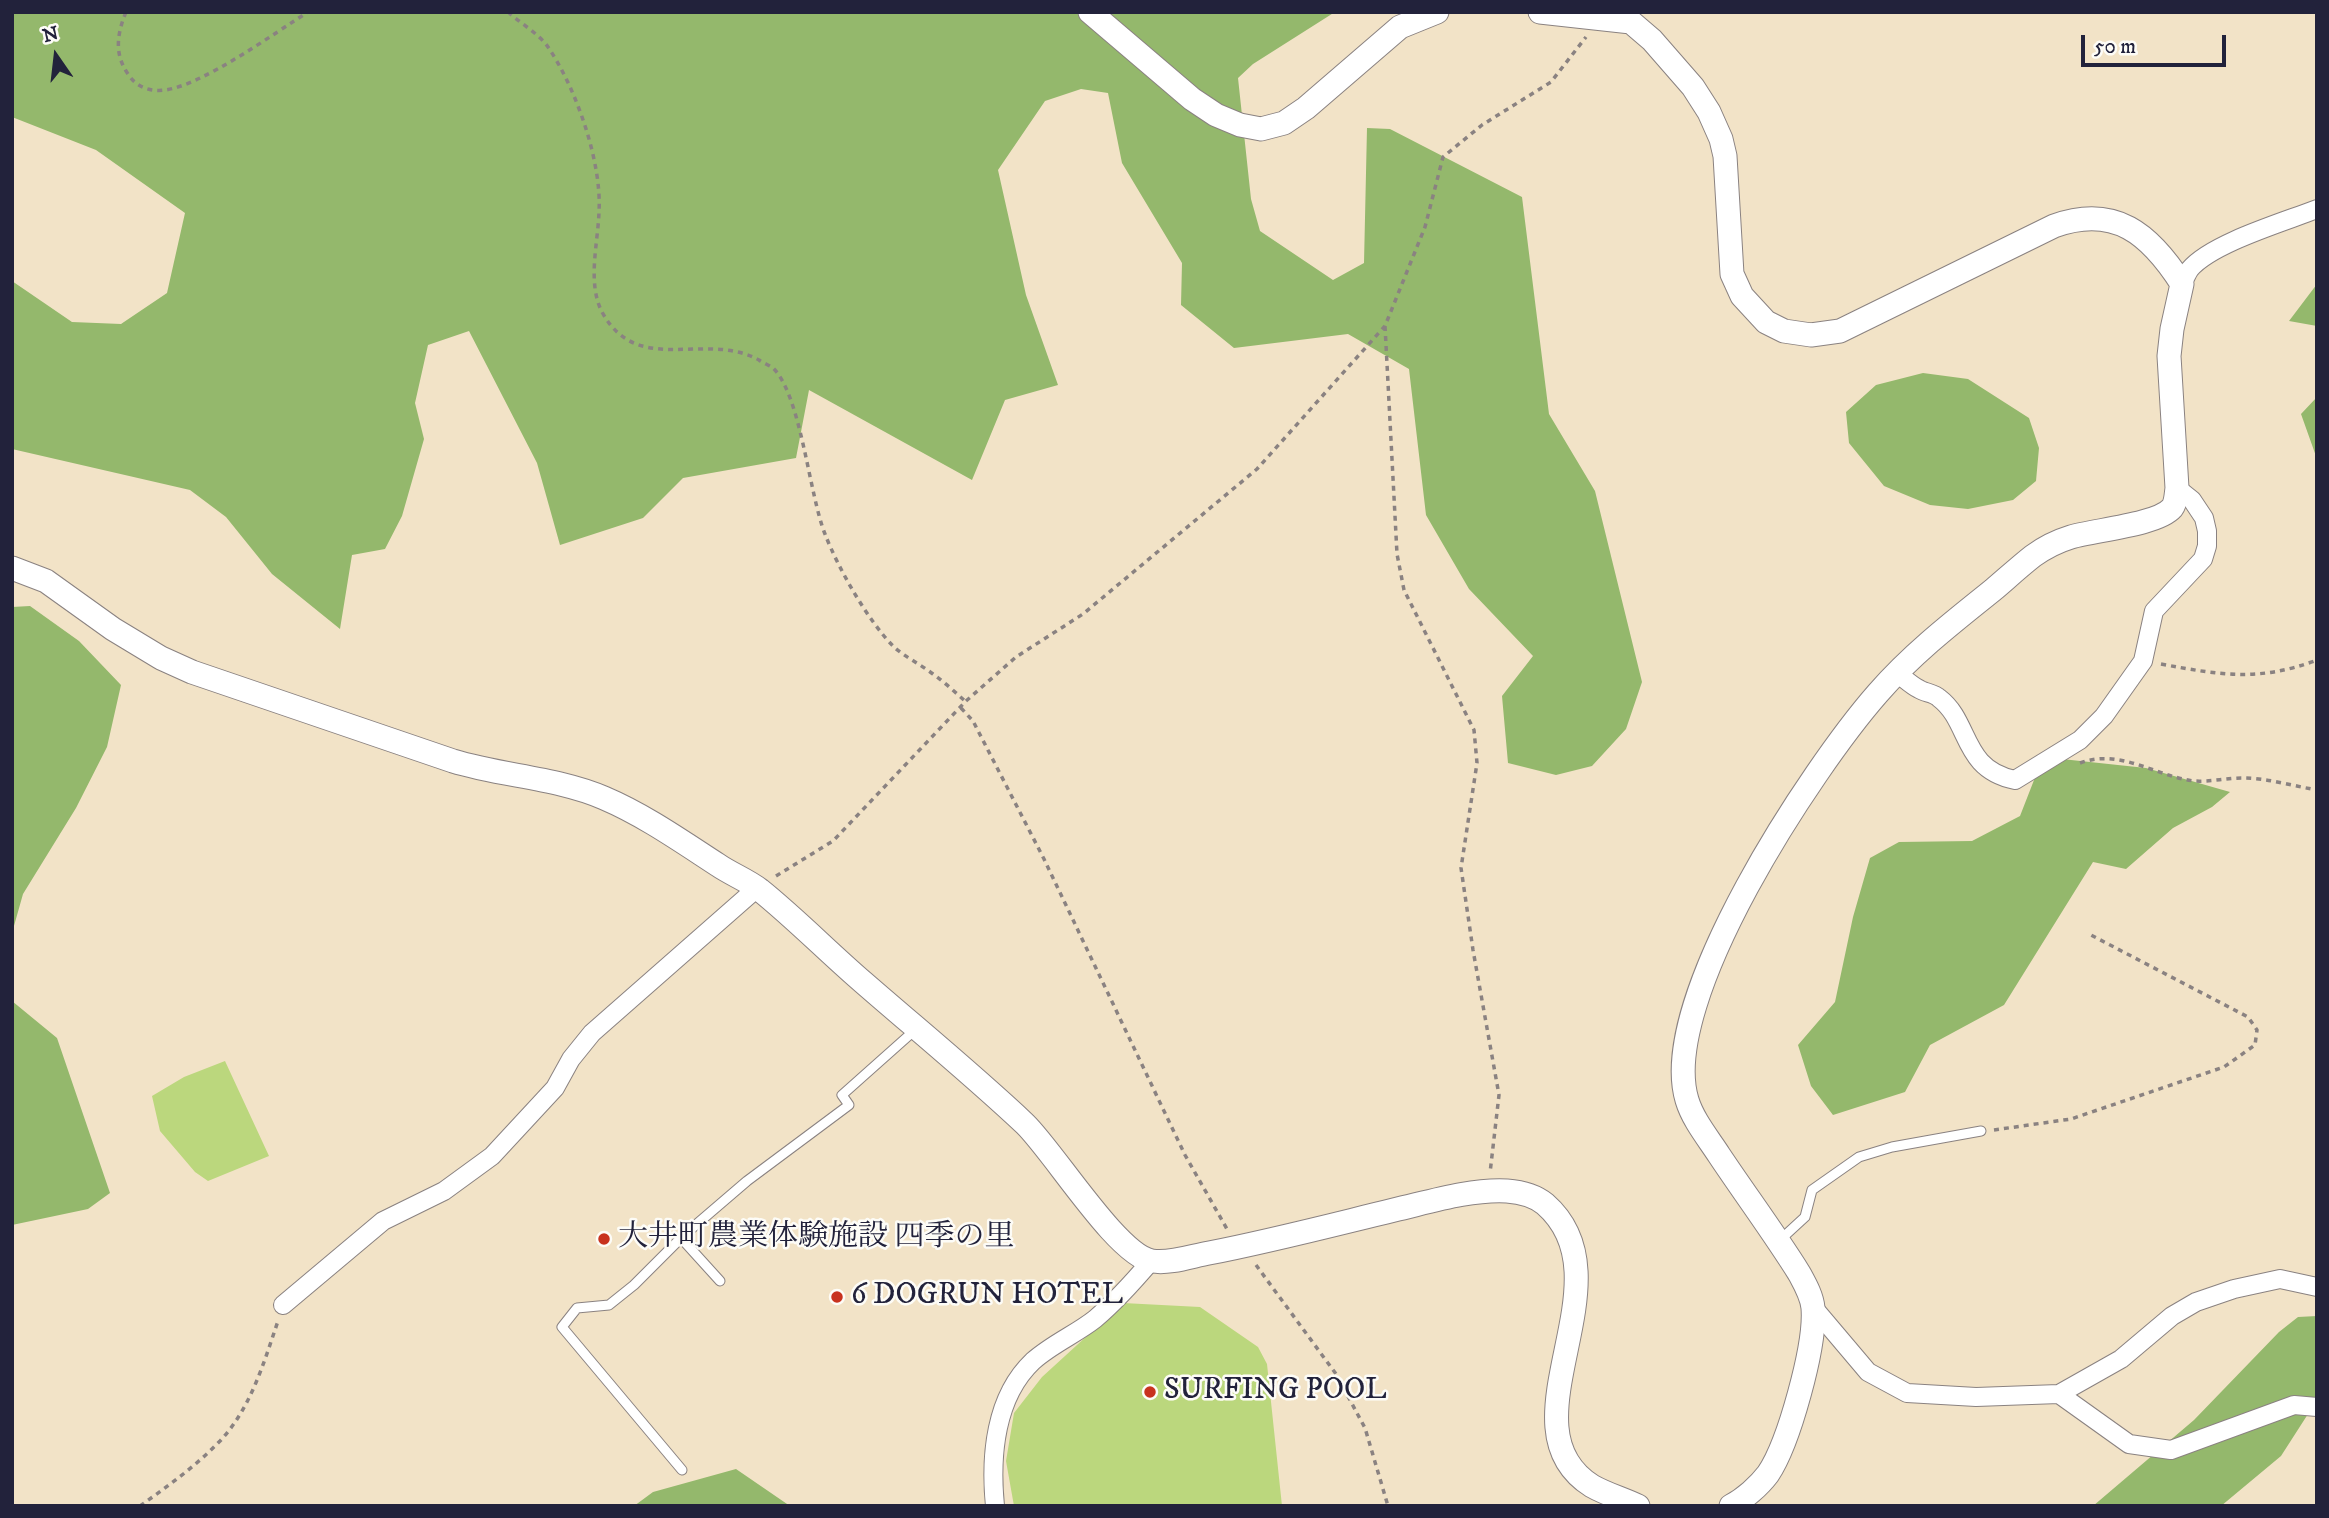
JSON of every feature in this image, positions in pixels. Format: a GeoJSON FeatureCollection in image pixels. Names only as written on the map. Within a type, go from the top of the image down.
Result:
{"type":"FeatureCollection","features":[{"type":"Feature","properties":{"kind":"street"},"geometry":{"type":"LineString","coordinates":[[1090,12],[1192,99],[1216,115],[1240,125],[1261,129],[1283,123],[1306,108],[1400,27],[1437,12]]}},
{"type":"Feature","properties":{"kind":"street"},"geometry":{"type":"LineString","coordinates":[[1540,12],[1631,22],[1652,40],[1693,87],[1709,112],[1725,156],[1730,252],[1735,285],[1766,321],[1784,331],[1811,335],[1840,331],[2054,226],[2082,219],[2109,219],[2138,232],[2171,265],[2182,284]]}},
{"type":"Feature","properties":{"kind":"street"},"geometry":{"type":"LineString","coordinates":[[1731,1506],[1768,1475],[1789,1430],[1801,1391],[1812,1331],[1813,1307],[1808,1290],[1779,1241],[1714,1147],[1687,1101],[1682,1077],[1686,1040],[1700,990],[1724,931],[1754,872],[1854,722],[1897,673],[1948,625],[2034,556],[2071,537],[2142,522],[2164,515],[2174,506],[2177,488],[2169,356],[2182,284],[2190,270],[2220,248],[2244,236],[2317,209]]}},
{"type":"Feature","properties":{"kind":"street"},"geometry":{"type":"LineString","coordinates":[[1897,673],[1920,690],[1938,696],[1949,708],[1978,761],[2006,778],[2015,780],[2080,740],[2104,716],[2143,661],[2154,611],[2203,559],[2207,546],[2204,518],[2192,500],[2177,488]]}},
{"type":"Feature","properties":{"kind":"street"},"geometry":{"type":"LineString","coordinates":[[12,568],[46,581],[136,644],[181,667],[484,771],[588,792],[609,800],[683,842],[757,888],[1029,1128],[1100,1217],[1138,1255],[1151,1261],[1168,1261],[1242,1247],[1420,1204],[1487,1191],[1529,1195],[1544,1203],[1565,1229],[1576,1279],[1573,1322],[1560,1376],[1556,1410],[1562,1448],[1578,1474],[1592,1486],[1638,1506]]}},
{"type":"Feature","properties":{"kind":"street"},"geometry":{"type":"LineString","coordinates":[[283,1305],[383,1221],[444,1191],[492,1156],[555,1088],[571,1059],[592,1033],[757,888]]}},
{"type":"Feature","properties":{"kind":"street"},"geometry":{"type":"LineString","coordinates":[[995,1506],[998,1423],[1010,1391],[1033,1361],[1096,1318],[1151,1261]]}},
{"type":"Feature","properties":{"kind":"street"},"geometry":{"type":"LineString","coordinates":[[1813,1307],[1868,1372],[1907,1393],[1976,1397],[2059,1394],[2121,1359],[2172,1315],[2196,1302],[2234,1289],[2280,1279],[2317,1287]]}},
{"type":"Feature","properties":{"kind":"street"},"geometry":{"type":"LineString","coordinates":[[2059,1394],[2129,1444],[2171,1450],[2294,1405],[2317,1407]]}},
{"type":"Feature","properties":{"kind":"lane"},"geometry":{"type":"LineString","coordinates":[[682,1470],[562,1327],[577,1308],[610,1305],[747,1181],[849,1105],[842,1096],[916,1028]]}},
{"type":"Feature","properties":{"kind":"lane"},"geometry":{"type":"LineString","coordinates":[[1779,1241],[1805,1217],[1812,1190],[1859,1157],[1892,1147],[1981,1131]]}},
{"type":"Feature","properties":{"kind":"lane"},"geometry":{"type":"LineString","coordinates":[[681,1238],[720,1281]]}},
{"type":"Feature","properties":{"kind":"path"},"geometry":{"type":"LineString","coordinates":[[126,12],[117,43],[120,63],[131,79],[145,89],[164,90],[188,84],[308,12]]}},
{"type":"Feature","properties":{"kind":"path"},"geometry":{"type":"LineString","coordinates":[[508,12],[546,44],[564,76],[589,140],[599,187],[595,289],[600,309],[613,330],[629,342],[646,348],[677,351],[715,348],[746,353],[772,368],[788,390],[824,533],[839,564],[879,631],[896,649],[932,673],[966,701]]}},
{"type":"Feature","properties":{"kind":"path"},"geometry":{"type":"LineString","coordinates":[[757,888],[832,841],[966,701],[1016,657],[1083,614],[1257,469],[1385,326],[1425,227],[1443,157],[1482,125],[1551,82],[1589,34],[1611,19]]}},
{"type":"Feature","properties":{"kind":"path"},"geometry":{"type":"LineString","coordinates":[[1385,326],[1397,554],[1404,590],[1474,730],[1477,763],[1461,868],[1499,1095],[1487,1191]]}},
{"type":"Feature","properties":{"kind":"path"},"geometry":{"type":"LineString","coordinates":[[2143,661],[2208,673],[2272,674],[2317,660]]}},
{"type":"Feature","properties":{"kind":"path"},"geometry":{"type":"LineString","coordinates":[[961,708],[973,721],[1038,848],[1185,1154],[1242,1247],[1336,1374],[1365,1428],[1388,1506]]}},
{"type":"Feature","properties":{"kind":"path"},"geometry":{"type":"LineString","coordinates":[[2069,767],[2094,758],[2118,758],[2195,781],[2245,778],[2317,790]]}},
{"type":"Feature","properties":{"kind":"path"},"geometry":{"type":"LineString","coordinates":[[1981,1131],[2071,1119],[2224,1068],[2255,1045],[2257,1030],[2248,1017],[2089,934]]}},
{"type":"Feature","properties":{"kind":"path"},"geometry":{"type":"LineString","coordinates":[[140,1506],[190,1469],[221,1440],[236,1420],[263,1364],[283,1305]]}},
{"type":"Feature","properties":{"kind":"green space"},"geometry":{"type":"Polygon","coordinates":[[[12,12],[1335,12],[1253,64],[1238,78],[1251,199],[1260,231],[1333,280],[1364,263],[1367,128],[1390,129],[1522,197],[1549,414],[1595,491],[1642,682],[1626,729],[1592,766],[1556,775],[1508,763],[1502,696],[1533,656],[1469,589],[1426,515],[1409,369],[1348,334],[1234,348],[1181,305],[1182,263],[1122,163],[1108,93],[1081,89],[1045,101],[998,170],[1026,295],[1058,385],[1005,400],[972,480],[809,390],[796,458],[683,478],[643,518],[560,545],[537,463],[469,331],[428,345],[415,403],[424,439],[402,516],[385,549],[352,555],[340,629],[272,574],[226,517],[190,490],[12,449],[12,281],[72,322],[121,324],[167,293],[185,213],[96,150],[12,117],[12,12]]]}},
{"type":"Feature","properties":{"kind":"green space"},"geometry":{"type":"Polygon","coordinates":[[[2317,284],[2317,326],[2289,321],[2317,284]]]}},
{"type":"Feature","properties":{"kind":"green space"},"geometry":{"type":"Polygon","coordinates":[[[1923,373],[1968,379],[2029,418],[2039,448],[2036,481],[2013,500],[1968,509],[1930,505],[1884,486],[1849,443],[1846,412],[1876,385],[1923,373]]]}},
{"type":"Feature","properties":{"kind":"green space"},"geometry":{"type":"Polygon","coordinates":[[[2317,397],[2317,459],[2301,414],[2317,397]]]}},
{"type":"Feature","properties":{"kind":"green space"},"geometry":{"type":"Polygon","coordinates":[[[30,606],[79,641],[121,685],[107,747],[76,808],[23,894],[12,933],[12,607],[30,606]]]}},
{"type":"Feature","properties":{"kind":"green space"},"geometry":{"type":"Polygon","coordinates":[[[2043,757],[2146,768],[2230,792],[2212,807],[2173,828],[2126,869],[2093,862],[2004,1005],[1930,1045],[1905,1092],[1833,1115],[1811,1086],[1798,1045],[1835,1002],[1853,917],[1870,858],[1899,842],[1972,841],[2020,816],[2043,757]]]}},
{"type":"Feature","properties":{"kind":"green space"},"geometry":{"type":"Polygon","coordinates":[[[12,1001],[57,1038],[110,1193],[88,1209],[12,1225],[12,1001]]]}},
{"type":"Feature","properties":{"kind":"green space"},"geometry":{"type":"Polygon","coordinates":[[[225,1061],[269,1156],[208,1181],[195,1172],[160,1131],[152,1096],[184,1077],[225,1061]]]}},
{"type":"Feature","properties":{"kind":"green space","name":"SURFING POOL"},"geometry":{"type":"Polygon","coordinates":[[[1123,1303],[1200,1307],[1258,1347],[1267,1364],[1282,1506],[1014,1506],[1006,1461],[1014,1413],[1042,1377],[1123,1303]]]}},
{"type":"Feature","properties":{"kind":"green space"},"geometry":{"type":"Polygon","coordinates":[[[2317,1316],[2317,1400],[2281,1456],[2221,1506],[2093,1506],[2194,1420],[2279,1332],[2298,1317],[2317,1316]]]}},
{"type":"Feature","properties":{"kind":"green space"},"geometry":{"type":"Polygon","coordinates":[[[736,1469],[790,1506],[634,1506],[653,1492],[736,1469]]]}},
{"type":"Feature","properties":{"kind":"place","name":"大井町農業体験施設 四季の里"},"geometry":{"type":"Point","coordinates":[604,1239]}},
{"type":"Feature","properties":{"kind":"place","name":"6 DOGRUN HOTEL"},"geometry":{"type":"Point","coordinates":[837,1297]}},
{"type":"Feature","properties":{"kind":"place","name":"SURFING POOL"},"geometry":{"type":"Point","coordinates":[1150,1392]}}]}
